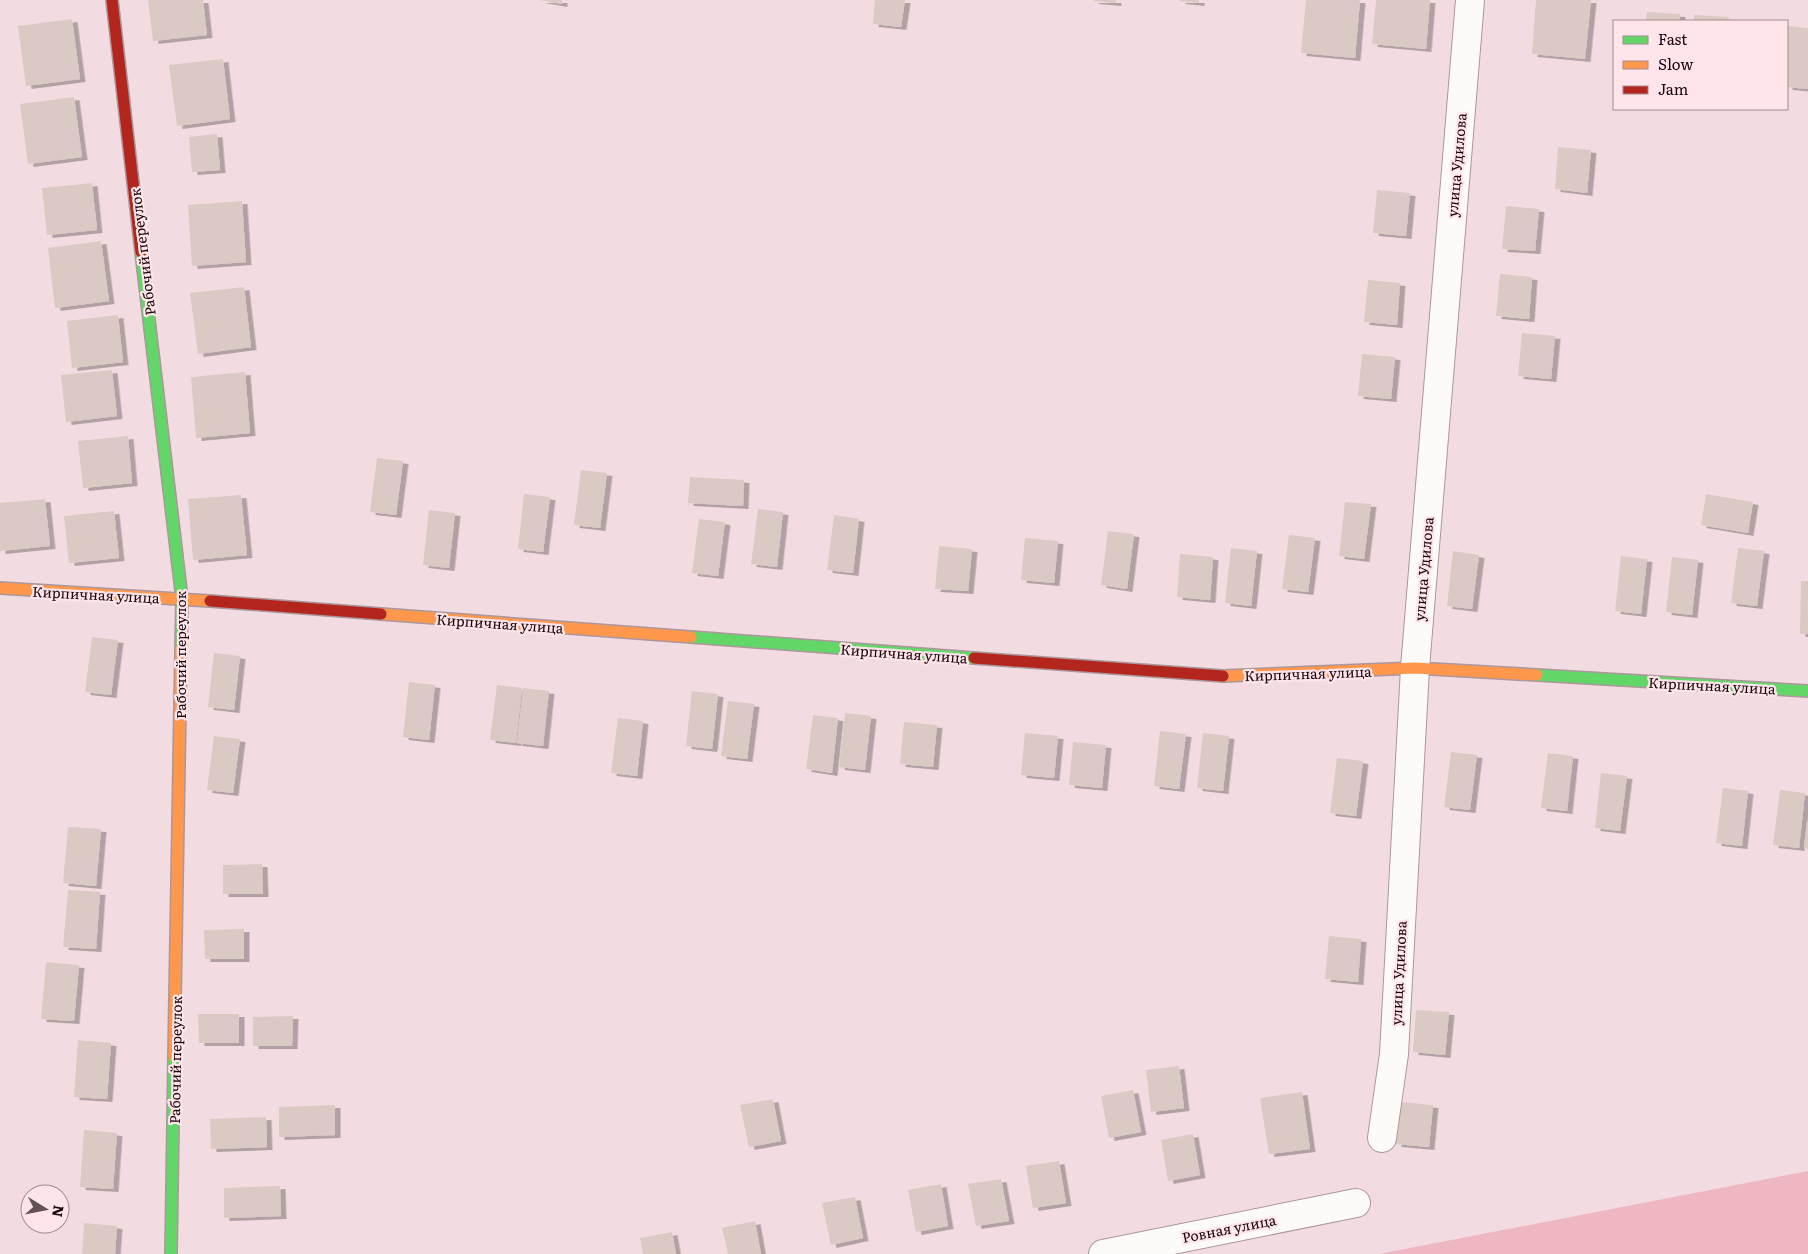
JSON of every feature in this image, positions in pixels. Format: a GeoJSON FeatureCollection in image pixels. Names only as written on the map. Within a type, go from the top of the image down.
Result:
{"type":"FeatureCollection","features":[{"type":"Feature","properties":{"kind":"street","name":"Рабочий переулок"},"geometry":{"type":"LineString","coordinates":[[112,0],[182,599],[172,1254]]}},
{"type":"Feature","properties":{"kind":"street","name":"улица Удилова"},"geometry":{"type":"LineString","coordinates":[[1382,1138],[1394,1054],[1415,668],[1470,0]]}},
{"type":"Feature","properties":{"kind":"street","name":"Кирпичная улица"},"geometry":{"type":"LineString","coordinates":[[0,588],[182,599],[1222,676],[1415,668],[1808,691]]}},
{"type":"Feature","properties":{"kind":"street","name":"Ровная улица"},"geometry":{"type":"LineString","coordinates":[[1103,1254],[1356,1203]]}},
{"type":"Feature","properties":{"kind":"shaded area"},"geometry":{"type":"Polygon","coordinates":[[[1808,1171],[1808,1254],[1379,1254],[1808,1171]]]}},
{"type":"Feature","properties":{"kind":"building"},"geometry":{"type":"Polygon","coordinates":[[[148,0],[203,0],[207,35],[153,41],[148,0]]]}},
{"type":"Feature","properties":{"kind":"building"},"geometry":{"type":"Polygon","coordinates":[[[539,0],[562,0],[562,4],[539,0]]]}},
{"type":"Feature","properties":{"kind":"building"},"geometry":{"type":"Polygon","coordinates":[[[875,0],[905,0],[901,27],[873,24],[875,0]]]}},
{"type":"Feature","properties":{"kind":"building"},"geometry":{"type":"Polygon","coordinates":[[[1116,0],[1116,3],[1093,1],[1116,0]]]}},
{"type":"Feature","properties":{"kind":"building"},"geometry":{"type":"Polygon","coordinates":[[[1199,0],[1199,3],[1180,1],[1199,0]]]}},
{"type":"Feature","properties":{"kind":"building"},"geometry":{"type":"Polygon","coordinates":[[[1306,0],[1360,0],[1355,58],[1301,53],[1306,0]]]}},
{"type":"Feature","properties":{"kind":"building"},"geometry":{"type":"Polygon","coordinates":[[[1376,0],[1430,0],[1426,49],[1372,44],[1376,0]]]}},
{"type":"Feature","properties":{"kind":"building"},"geometry":{"type":"Polygon","coordinates":[[[1536,0],[1591,0],[1585,59],[1532,54],[1536,0]]]}},
{"type":"Feature","properties":{"kind":"building"},"geometry":{"type":"Polygon","coordinates":[[[1647,12],[1680,14],[1680,20],[1646,20],[1647,12]]]}},
{"type":"Feature","properties":{"kind":"building"},"geometry":{"type":"Polygon","coordinates":[[[1694,15],[1729,17],[1728,20],[1694,20],[1694,15]]]}},
{"type":"Feature","properties":{"kind":"building"},"geometry":{"type":"Polygon","coordinates":[[[72,19],[80,79],[26,86],[18,26],[72,19]]]}},
{"type":"Feature","properties":{"kind":"building"},"geometry":{"type":"Polygon","coordinates":[[[1788,26],[1808,28],[1808,89],[1788,87],[1788,26]]]}},
{"type":"Feature","properties":{"kind":"building"},"geometry":{"type":"Polygon","coordinates":[[[223,59],[230,119],[177,126],[169,65],[223,59]]]}},
{"type":"Feature","properties":{"kind":"building"},"geometry":{"type":"Polygon","coordinates":[[[74,97],[82,157],[28,164],[20,104],[74,97]]]}},
{"type":"Feature","properties":{"kind":"building"},"geometry":{"type":"Polygon","coordinates":[[[217,134],[220,170],[192,172],[189,137],[217,134]]]}},
{"type":"Feature","properties":{"kind":"building"},"geometry":{"type":"Polygon","coordinates":[[[1558,147],[1591,150],[1587,193],[1555,189],[1558,147]]]}},
{"type":"Feature","properties":{"kind":"building"},"geometry":{"type":"Polygon","coordinates":[[[92,183],[97,230],[47,235],[42,188],[92,183]]]}},
{"type":"Feature","properties":{"kind":"building"},"geometry":{"type":"Polygon","coordinates":[[[1377,190],[1410,193],[1406,236],[1373,233],[1377,190]]]}},
{"type":"Feature","properties":{"kind":"building"},"geometry":{"type":"Polygon","coordinates":[[[242,201],[246,262],[192,266],[188,205],[242,201]]]}},
{"type":"Feature","properties":{"kind":"building"},"geometry":{"type":"Polygon","coordinates":[[[1506,206],[1539,209],[1535,251],[1502,249],[1506,206]]]}},
{"type":"Feature","properties":{"kind":"building"},"geometry":{"type":"Polygon","coordinates":[[[101,241],[109,301],[55,308],[48,248],[101,241]]]}},
{"type":"Feature","properties":{"kind":"building"},"geometry":{"type":"Polygon","coordinates":[[[1500,274],[1532,277],[1529,319],[1496,316],[1500,274]]]}},
{"type":"Feature","properties":{"kind":"building"},"geometry":{"type":"Polygon","coordinates":[[[1368,280],[1400,283],[1397,325],[1364,322],[1368,280]]]}},
{"type":"Feature","properties":{"kind":"building"},"geometry":{"type":"Polygon","coordinates":[[[244,287],[251,347],[198,354],[190,293],[244,287]]]}},
{"type":"Feature","properties":{"kind":"building"},"geometry":{"type":"Polygon","coordinates":[[[118,315],[123,362],[72,368],[67,321],[118,315]]]}},
{"type":"Feature","properties":{"kind":"building"},"geometry":{"type":"Polygon","coordinates":[[[1522,333],[1555,336],[1551,379],[1518,376],[1522,333]]]}},
{"type":"Feature","properties":{"kind":"building"},"geometry":{"type":"Polygon","coordinates":[[[1362,354],[1395,357],[1391,399],[1358,396],[1362,354]]]}},
{"type":"Feature","properties":{"kind":"building"},"geometry":{"type":"Polygon","coordinates":[[[112,370],[117,416],[66,422],[61,375],[112,370]]]}},
{"type":"Feature","properties":{"kind":"building"},"geometry":{"type":"Polygon","coordinates":[[[245,372],[250,433],[196,438],[191,377],[245,372]]]}},
{"type":"Feature","properties":{"kind":"building"},"geometry":{"type":"Polygon","coordinates":[[[128,436],[132,483],[83,488],[78,441],[128,436]]]}},
{"type":"Feature","properties":{"kind":"building"},"geometry":{"type":"Polygon","coordinates":[[[377,458],[403,461],[396,515],[370,512],[377,458]]]}},
{"type":"Feature","properties":{"kind":"building"},"geometry":{"type":"Polygon","coordinates":[[[581,470],[607,473],[600,528],[574,525],[581,470]]]}},
{"type":"Feature","properties":{"kind":"building"},"geometry":{"type":"Polygon","coordinates":[[[690,477],[744,480],[743,506],[688,503],[690,477]]]}},
{"type":"Feature","properties":{"kind":"building"},"geometry":{"type":"Polygon","coordinates":[[[524,494],[550,497],[543,552],[518,549],[524,494]]]}},
{"type":"Feature","properties":{"kind":"building"},"geometry":{"type":"Polygon","coordinates":[[[1706,494],[1753,502],[1748,533],[1701,525],[1706,494]]]}},
{"type":"Feature","properties":{"kind":"building"},"geometry":{"type":"Polygon","coordinates":[[[241,495],[247,555],[193,560],[188,499],[241,495]]]}},
{"type":"Feature","properties":{"kind":"building"},"geometry":{"type":"Polygon","coordinates":[[[45,499],[50,546],[0,551],[0,503],[45,499]]]}},
{"type":"Feature","properties":{"kind":"building"},"geometry":{"type":"Polygon","coordinates":[[[1345,502],[1371,504],[1364,559],[1339,556],[1345,502]]]}},
{"type":"Feature","properties":{"kind":"building"},"geometry":{"type":"Polygon","coordinates":[[[758,509],[783,512],[777,567],[751,564],[758,509]]]}},
{"type":"Feature","properties":{"kind":"building"},"geometry":{"type":"Polygon","coordinates":[[[429,510],[455,513],[449,568],[423,565],[429,510]]]}},
{"type":"Feature","properties":{"kind":"building"},"geometry":{"type":"Polygon","coordinates":[[[114,511],[119,558],[69,563],[64,516],[114,511]]]}},
{"type":"Feature","properties":{"kind":"building"},"geometry":{"type":"Polygon","coordinates":[[[834,515],[859,519],[853,573],[827,570],[834,515]]]}},
{"type":"Feature","properties":{"kind":"building"},"geometry":{"type":"Polygon","coordinates":[[[699,519],[725,522],[718,576],[692,573],[699,519]]]}},
{"type":"Feature","properties":{"kind":"building"},"geometry":{"type":"Polygon","coordinates":[[[1108,531],[1134,534],[1127,589],[1101,585],[1108,531]]]}},
{"type":"Feature","properties":{"kind":"building"},"geometry":{"type":"Polygon","coordinates":[[[1289,535],[1315,538],[1308,592],[1282,589],[1289,535]]]}},
{"type":"Feature","properties":{"kind":"building"},"geometry":{"type":"Polygon","coordinates":[[[1025,538],[1058,541],[1054,583],[1021,580],[1025,538]]]}},
{"type":"Feature","properties":{"kind":"building"},"geometry":{"type":"Polygon","coordinates":[[[939,546],[972,549],[968,591],[935,589],[939,546]]]}},
{"type":"Feature","properties":{"kind":"building"},"geometry":{"type":"Polygon","coordinates":[[[1231,548],[1257,551],[1251,606],[1225,603],[1231,548]]]}},
{"type":"Feature","properties":{"kind":"building"},"geometry":{"type":"Polygon","coordinates":[[[1738,548],[1764,551],[1757,606],[1731,603],[1738,548]]]}},
{"type":"Feature","properties":{"kind":"building"},"geometry":{"type":"Polygon","coordinates":[[[1453,551],[1479,555],[1472,609],[1447,606],[1453,551]]]}},
{"type":"Feature","properties":{"kind":"building"},"geometry":{"type":"Polygon","coordinates":[[[1180,554],[1213,557],[1210,600],[1177,597],[1180,554]]]}},
{"type":"Feature","properties":{"kind":"building"},"geometry":{"type":"Polygon","coordinates":[[[1621,556],[1647,559],[1641,614],[1615,611],[1621,556]]]}},
{"type":"Feature","properties":{"kind":"building"},"geometry":{"type":"Polygon","coordinates":[[[1672,557],[1698,560],[1692,615],[1666,612],[1672,557]]]}},
{"type":"Feature","properties":{"kind":"building"},"geometry":{"type":"Polygon","coordinates":[[[1801,581],[1808,581],[1808,634],[1800,634],[1801,581]]]}},
{"type":"Feature","properties":{"kind":"building"},"geometry":{"type":"Polygon","coordinates":[[[92,637],[118,640],[111,695],[85,692],[92,637]]]}},
{"type":"Feature","properties":{"kind":"building"},"geometry":{"type":"Polygon","coordinates":[[[214,653],[240,656],[234,710],[208,707],[214,653]]]}},
{"type":"Feature","properties":{"kind":"building"},"geometry":{"type":"Polygon","coordinates":[[[409,682],[435,685],[429,740],[403,737],[409,682]]]}},
{"type":"Feature","properties":{"kind":"building"},"geometry":{"type":"Polygon","coordinates":[[[497,685],[522,688],[516,743],[490,740],[497,685]]]}},
{"type":"Feature","properties":{"kind":"building"},"geometry":{"type":"Polygon","coordinates":[[[523,688],[549,691],[543,746],[517,743],[523,688]]]}},
{"type":"Feature","properties":{"kind":"building"},"geometry":{"type":"Polygon","coordinates":[[[692,691],[718,694],[712,749],[686,746],[692,691]]]}},
{"type":"Feature","properties":{"kind":"building"},"geometry":{"type":"Polygon","coordinates":[[[728,701],[754,704],[747,759],[721,756],[728,701]]]}},
{"type":"Feature","properties":{"kind":"building"},"geometry":{"type":"Polygon","coordinates":[[[845,713],[871,716],[865,770],[839,767],[845,713]]]}},
{"type":"Feature","properties":{"kind":"building"},"geometry":{"type":"Polygon","coordinates":[[[813,715],[838,718],[832,773],[806,769],[813,715]]]}},
{"type":"Feature","properties":{"kind":"building"},"geometry":{"type":"Polygon","coordinates":[[[618,718],[643,721],[637,776],[611,773],[618,718]]]}},
{"type":"Feature","properties":{"kind":"building"},"geometry":{"type":"Polygon","coordinates":[[[904,722],[937,725],[933,767],[900,764],[904,722]]]}},
{"type":"Feature","properties":{"kind":"building"},"geometry":{"type":"Polygon","coordinates":[[[1160,731],[1186,734],[1179,789],[1154,786],[1160,731]]]}},
{"type":"Feature","properties":{"kind":"building"},"geometry":{"type":"Polygon","coordinates":[[[1025,733],[1058,736],[1054,778],[1021,775],[1025,733]]]}},
{"type":"Feature","properties":{"kind":"building"},"geometry":{"type":"Polygon","coordinates":[[[1203,733],[1229,736],[1223,791],[1197,788],[1203,733]]]}},
{"type":"Feature","properties":{"kind":"building"},"geometry":{"type":"Polygon","coordinates":[[[214,736],[240,739],[233,793],[207,790],[214,736]]]}},
{"type":"Feature","properties":{"kind":"building"},"geometry":{"type":"Polygon","coordinates":[[[1073,742],[1106,745],[1102,788],[1069,785],[1073,742]]]}},
{"type":"Feature","properties":{"kind":"building"},"geometry":{"type":"Polygon","coordinates":[[[1451,752],[1477,755],[1470,810],[1444,807],[1451,752]]]}},
{"type":"Feature","properties":{"kind":"building"},"geometry":{"type":"Polygon","coordinates":[[[1548,753],[1573,756],[1567,811],[1541,808],[1548,753]]]}},
{"type":"Feature","properties":{"kind":"building"},"geometry":{"type":"Polygon","coordinates":[[[1337,758],[1363,761],[1356,816],[1330,813],[1337,758]]]}},
{"type":"Feature","properties":{"kind":"building"},"geometry":{"type":"Polygon","coordinates":[[[1601,773],[1627,776],[1620,831],[1595,828],[1601,773]]]}},
{"type":"Feature","properties":{"kind":"building"},"geometry":{"type":"Polygon","coordinates":[[[1723,788],[1748,791],[1742,846],[1716,843],[1723,788]]]}},
{"type":"Feature","properties":{"kind":"building"},"geometry":{"type":"Polygon","coordinates":[[[1780,790],[1805,793],[1799,848],[1773,845],[1780,790]]]}},
{"type":"Feature","properties":{"kind":"building"},"geometry":{"type":"Polygon","coordinates":[[[1808,822],[1808,849],[1804,848],[1808,822]]]}},
{"type":"Feature","properties":{"kind":"building"},"geometry":{"type":"Polygon","coordinates":[[[68,827],[101,829],[96,886],[63,883],[68,827]]]}},
{"type":"Feature","properties":{"kind":"building"},"geometry":{"type":"Polygon","coordinates":[[[262,864],[263,894],[223,894],[223,865],[262,864]]]}},
{"type":"Feature","properties":{"kind":"building"},"geometry":{"type":"Polygon","coordinates":[[[68,890],[100,892],[96,949],[63,947],[68,890]]]}},
{"type":"Feature","properties":{"kind":"building"},"geometry":{"type":"Polygon","coordinates":[[[244,929],[244,959],[205,959],[204,930],[244,929]]]}},
{"type":"Feature","properties":{"kind":"building"},"geometry":{"type":"Polygon","coordinates":[[[1329,936],[1361,939],[1358,982],[1325,979],[1329,936]]]}},
{"type":"Feature","properties":{"kind":"building"},"geometry":{"type":"Polygon","coordinates":[[[46,962],[79,965],[74,1021],[41,1019],[46,962]]]}},
{"type":"Feature","properties":{"kind":"building"},"geometry":{"type":"Polygon","coordinates":[[[1416,1010],[1449,1012],[1445,1055],[1413,1052],[1416,1010]]]}},
{"type":"Feature","properties":{"kind":"building"},"geometry":{"type":"Polygon","coordinates":[[[198,1014],[239,1014],[239,1043],[199,1043],[198,1014]]]}},
{"type":"Feature","properties":{"kind":"building"},"geometry":{"type":"Polygon","coordinates":[[[293,1016],[292,1046],[253,1046],[253,1017],[293,1016]]]}},
{"type":"Feature","properties":{"kind":"building"},"geometry":{"type":"Polygon","coordinates":[[[78,1040],[111,1043],[107,1099],[74,1097],[78,1040]]]}},
{"type":"Feature","properties":{"kind":"building"},"geometry":{"type":"Polygon","coordinates":[[[1179,1066],[1184,1108],[1151,1112],[1146,1070],[1179,1066]]]}},
{"type":"Feature","properties":{"kind":"building"},"geometry":{"type":"Polygon","coordinates":[[[1133,1090],[1141,1132],[1109,1138],[1101,1096],[1133,1090]]]}},
{"type":"Feature","properties":{"kind":"building"},"geometry":{"type":"Polygon","coordinates":[[[1302,1092],[1310,1149],[1269,1154],[1260,1098],[1302,1092]]]}},
{"type":"Feature","properties":{"kind":"building"},"geometry":{"type":"Polygon","coordinates":[[[773,1099],[781,1141],[749,1147],[740,1105],[773,1099]]]}},
{"type":"Feature","properties":{"kind":"building"},"geometry":{"type":"Polygon","coordinates":[[[1400,1102],[1433,1105],[1429,1147],[1396,1144],[1400,1102]]]}},
{"type":"Feature","properties":{"kind":"building"},"geometry":{"type":"Polygon","coordinates":[[[335,1105],[335,1135],[279,1137],[279,1107],[335,1105]]]}},
{"type":"Feature","properties":{"kind":"building"},"geometry":{"type":"Polygon","coordinates":[[[266,1117],[267,1147],[211,1149],[210,1119],[266,1117]]]}},
{"type":"Feature","properties":{"kind":"building"},"geometry":{"type":"Polygon","coordinates":[[[84,1130],[117,1133],[113,1189],[80,1187],[84,1130]]]}},
{"type":"Feature","properties":{"kind":"building"},"geometry":{"type":"Polygon","coordinates":[[[1193,1134],[1200,1175],[1168,1181],[1161,1140],[1193,1134]]]}},
{"type":"Feature","properties":{"kind":"building"},"geometry":{"type":"Polygon","coordinates":[[[1059,1161],[1066,1203],[1033,1208],[1026,1166],[1059,1161]]]}},
{"type":"Feature","properties":{"kind":"building"},"geometry":{"type":"Polygon","coordinates":[[[1001,1179],[1009,1221],[976,1226],[968,1184],[1001,1179]]]}},
{"type":"Feature","properties":{"kind":"building"},"geometry":{"type":"Polygon","coordinates":[[[941,1184],[948,1226],[916,1232],[908,1190],[941,1184]]]}},
{"type":"Feature","properties":{"kind":"building"},"geometry":{"type":"Polygon","coordinates":[[[280,1186],[281,1216],[224,1218],[224,1188],[280,1186]]]}},
{"type":"Feature","properties":{"kind":"building"},"geometry":{"type":"Polygon","coordinates":[[[855,1197],[863,1238],[831,1245],[822,1203],[855,1197]]]}},
{"type":"Feature","properties":{"kind":"building"},"geometry":{"type":"Polygon","coordinates":[[[755,1221],[761,1254],[728,1254],[722,1228],[755,1221]]]}},
{"type":"Feature","properties":{"kind":"building"},"geometry":{"type":"Polygon","coordinates":[[[84,1223],[117,1226],[115,1254],[82,1254],[84,1223]]]}},
{"type":"Feature","properties":{"kind":"building"},"geometry":{"type":"Polygon","coordinates":[[[672,1232],[676,1254],[643,1254],[640,1238],[672,1232]]]}},
{"type":"Feature","properties":{"kind":"traffic: fast"},"geometry":{"type":"LineString","coordinates":[[141,252],[182,599],[181,649]]}},
{"type":"Feature","properties":{"kind":"traffic: fast"},"geometry":{"type":"LineString","coordinates":[[691,637],[974,658]]}},
{"type":"Feature","properties":{"kind":"traffic: fast"},"geometry":{"type":"LineString","coordinates":[[1537,675],[1808,691]]}},
{"type":"Feature","properties":{"kind":"traffic: fast"},"geometry":{"type":"LineString","coordinates":[[171,1254],[174,1056]]}},
{"type":"Feature","properties":{"kind":"traffic: slow"},"geometry":{"type":"LineString","coordinates":[[0,588],[210,601]]}},
{"type":"Feature","properties":{"kind":"traffic: slow"},"geometry":{"type":"LineString","coordinates":[[381,614],[691,637]]}},
{"type":"Feature","properties":{"kind":"traffic: slow"},"geometry":{"type":"LineString","coordinates":[[174,1056],[181,649]]}},
{"type":"Feature","properties":{"kind":"traffic: slow"},"geometry":{"type":"LineString","coordinates":[[1223,676],[1415,668],[1537,675]]}},
{"type":"Feature","properties":{"kind":"traffic: jam"},"geometry":{"type":"LineString","coordinates":[[112,0],[141,252]]}},
{"type":"Feature","properties":{"kind":"traffic: jam"},"geometry":{"type":"LineString","coordinates":[[210,601],[381,614]]}},
{"type":"Feature","properties":{"kind":"traffic: jam"},"geometry":{"type":"LineString","coordinates":[[974,658],[1223,676]]}}]}
